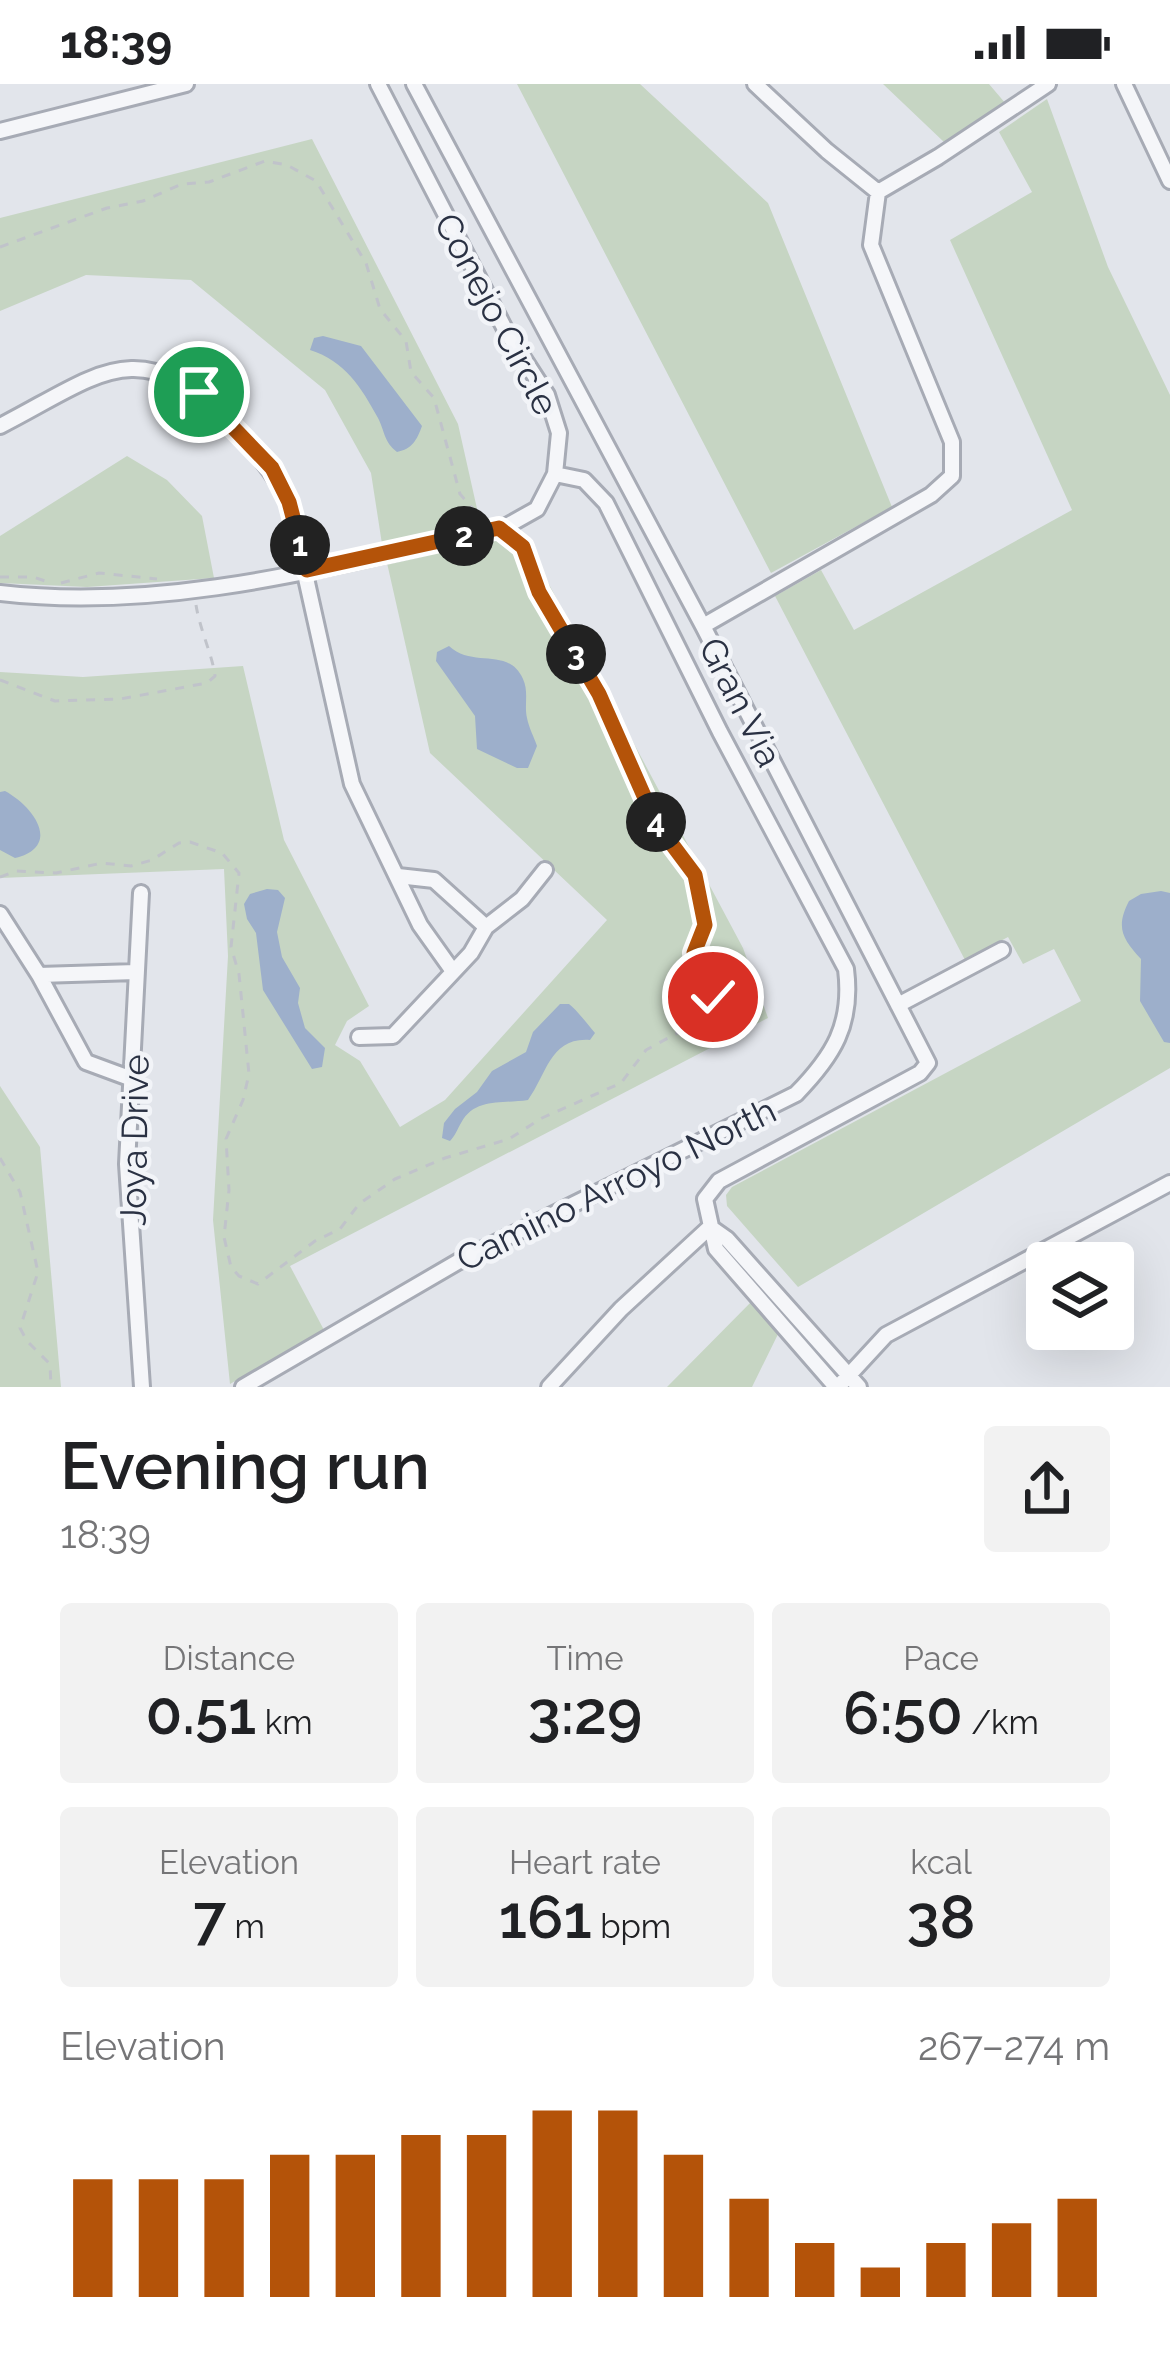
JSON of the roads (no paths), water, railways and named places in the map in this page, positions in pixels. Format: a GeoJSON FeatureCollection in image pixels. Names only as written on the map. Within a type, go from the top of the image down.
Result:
{"type":"FeatureCollection","features":[{"type":"Feature","properties":{"kind":"street"},"geometry":{"type":"LineString","coordinates":[[0,131],[186,84]]}},
{"type":"Feature","properties":{"kind":"street","name":"Conejo Circle"},"geometry":{"type":"LineString","coordinates":[[378,84],[507,334],[547,395],[560,433],[555,474]]}},
{"type":"Feature","properties":{"kind":"street","name":"Gran Via"},"geometry":{"type":"LineString","coordinates":[[414,84],[703,626],[928,1063],[920,1073],[719,1181],[704,1199],[710,1227]]}},
{"type":"Feature","properties":{"kind":"street"},"geometry":{"type":"LineString","coordinates":[[755,84],[878,192]]}},
{"type":"Feature","properties":{"kind":"street"},"geometry":{"type":"LineString","coordinates":[[878,192],[1048,84]]}},
{"type":"Feature","properties":{"kind":"street"},"geometry":{"type":"LineString","coordinates":[[1124,84],[1170,181]]}},
{"type":"Feature","properties":{"kind":"street"},"geometry":{"type":"LineString","coordinates":[[703,626],[931,495],[952,476],[952,442],[871,245],[878,192]]}},
{"type":"Feature","properties":{"kind":"street"},"geometry":{"type":"LineString","coordinates":[[0,426],[105,373],[136,367],[169,374],[199,392],[272,468],[289,502],[307,570],[352,784],[421,925],[452,970]]}},
{"type":"Feature","properties":{"kind":"street"},"geometry":{"type":"LineString","coordinates":[[0,593],[118,598],[307,570],[499,528],[537,508],[555,474]]}},
{"type":"Feature","properties":{"kind":"street","name":"Camino Arroyo North"},"geometry":{"type":"LineString","coordinates":[[243,1387],[461,1260],[796,1094],[826,1063],[842,1031],[849,994],[846,969],[606,503],[584,480],[555,474]]}},
{"type":"Feature","properties":{"kind":"street"},"geometry":{"type":"LineString","coordinates":[[359,1037],[393,1036],[471,953],[486,927],[522,899],[545,870]]}},
{"type":"Feature","properties":{"kind":"street"},"geometry":{"type":"LineString","coordinates":[[398,876],[434,880],[486,927]]}},
{"type":"Feature","properties":{"kind":"street","name":"Joya Drive"},"geometry":{"type":"LineString","coordinates":[[141,893],[127,1165],[142,1387]]}},
{"type":"Feature","properties":{"kind":"street"},"geometry":{"type":"LineString","coordinates":[[0,914],[86,1062],[132,1079]]}},
{"type":"Feature","properties":{"kind":"street"},"geometry":{"type":"LineString","coordinates":[[898,1005],[1001,950]]}},
{"type":"Feature","properties":{"kind":"street"},"geometry":{"type":"LineString","coordinates":[[39,975],[136,972]]}},
{"type":"Feature","properties":{"kind":"street"},"geometry":{"type":"LineString","coordinates":[[841,1382],[886,1336],[1170,1183]]}},
{"type":"Feature","properties":{"kind":"street"},"geometry":{"type":"LineString","coordinates":[[549,1387],[621,1309],[710,1227],[728,1239],[841,1382],[859,1387]]}},
{"type":"Feature","properties":{"kind":"water"},"geometry":{"type":"Polygon","coordinates":[[[314,338],[361,346],[422,426],[410,446],[397,452],[351,376],[310,350],[314,338]]]}},
{"type":"Feature","properties":{"kind":"water"},"geometry":{"type":"Polygon","coordinates":[[[449,646],[517,669],[526,689],[527,718],[537,746],[528,768],[517,768],[477,749],[475,716],[436,661],[437,652],[449,646]]]}},
{"type":"Feature","properties":{"kind":"water"},"geometry":{"type":"Polygon","coordinates":[[[5,791],[33,816],[40,835],[38,845],[15,858],[0,850],[0,792],[5,791]]]}},
{"type":"Feature","properties":{"kind":"water"},"geometry":{"type":"Polygon","coordinates":[[[278,890],[285,898],[277,932],[282,957],[300,988],[298,1003],[305,1028],[325,1048],[322,1067],[312,1069],[263,990],[256,933],[244,904],[250,894],[278,890]]]}},
{"type":"Feature","properties":{"kind":"water"},"geometry":{"type":"Polygon","coordinates":[[[1161,891],[1170,893],[1170,1043],[1164,1042],[1140,1001],[1141,959],[1122,926],[1129,901],[1161,891]]]}},
{"type":"Feature","properties":{"kind":"water"},"geometry":{"type":"Polygon","coordinates":[[[560,1004],[569,1004],[595,1033],[590,1040],[566,1044],[558,1051],[528,1100],[482,1105],[467,1115],[450,1141],[442,1138],[444,1123],[455,1109],[477,1092],[492,1071],[526,1052],[533,1032],[560,1004]]]}}]}
